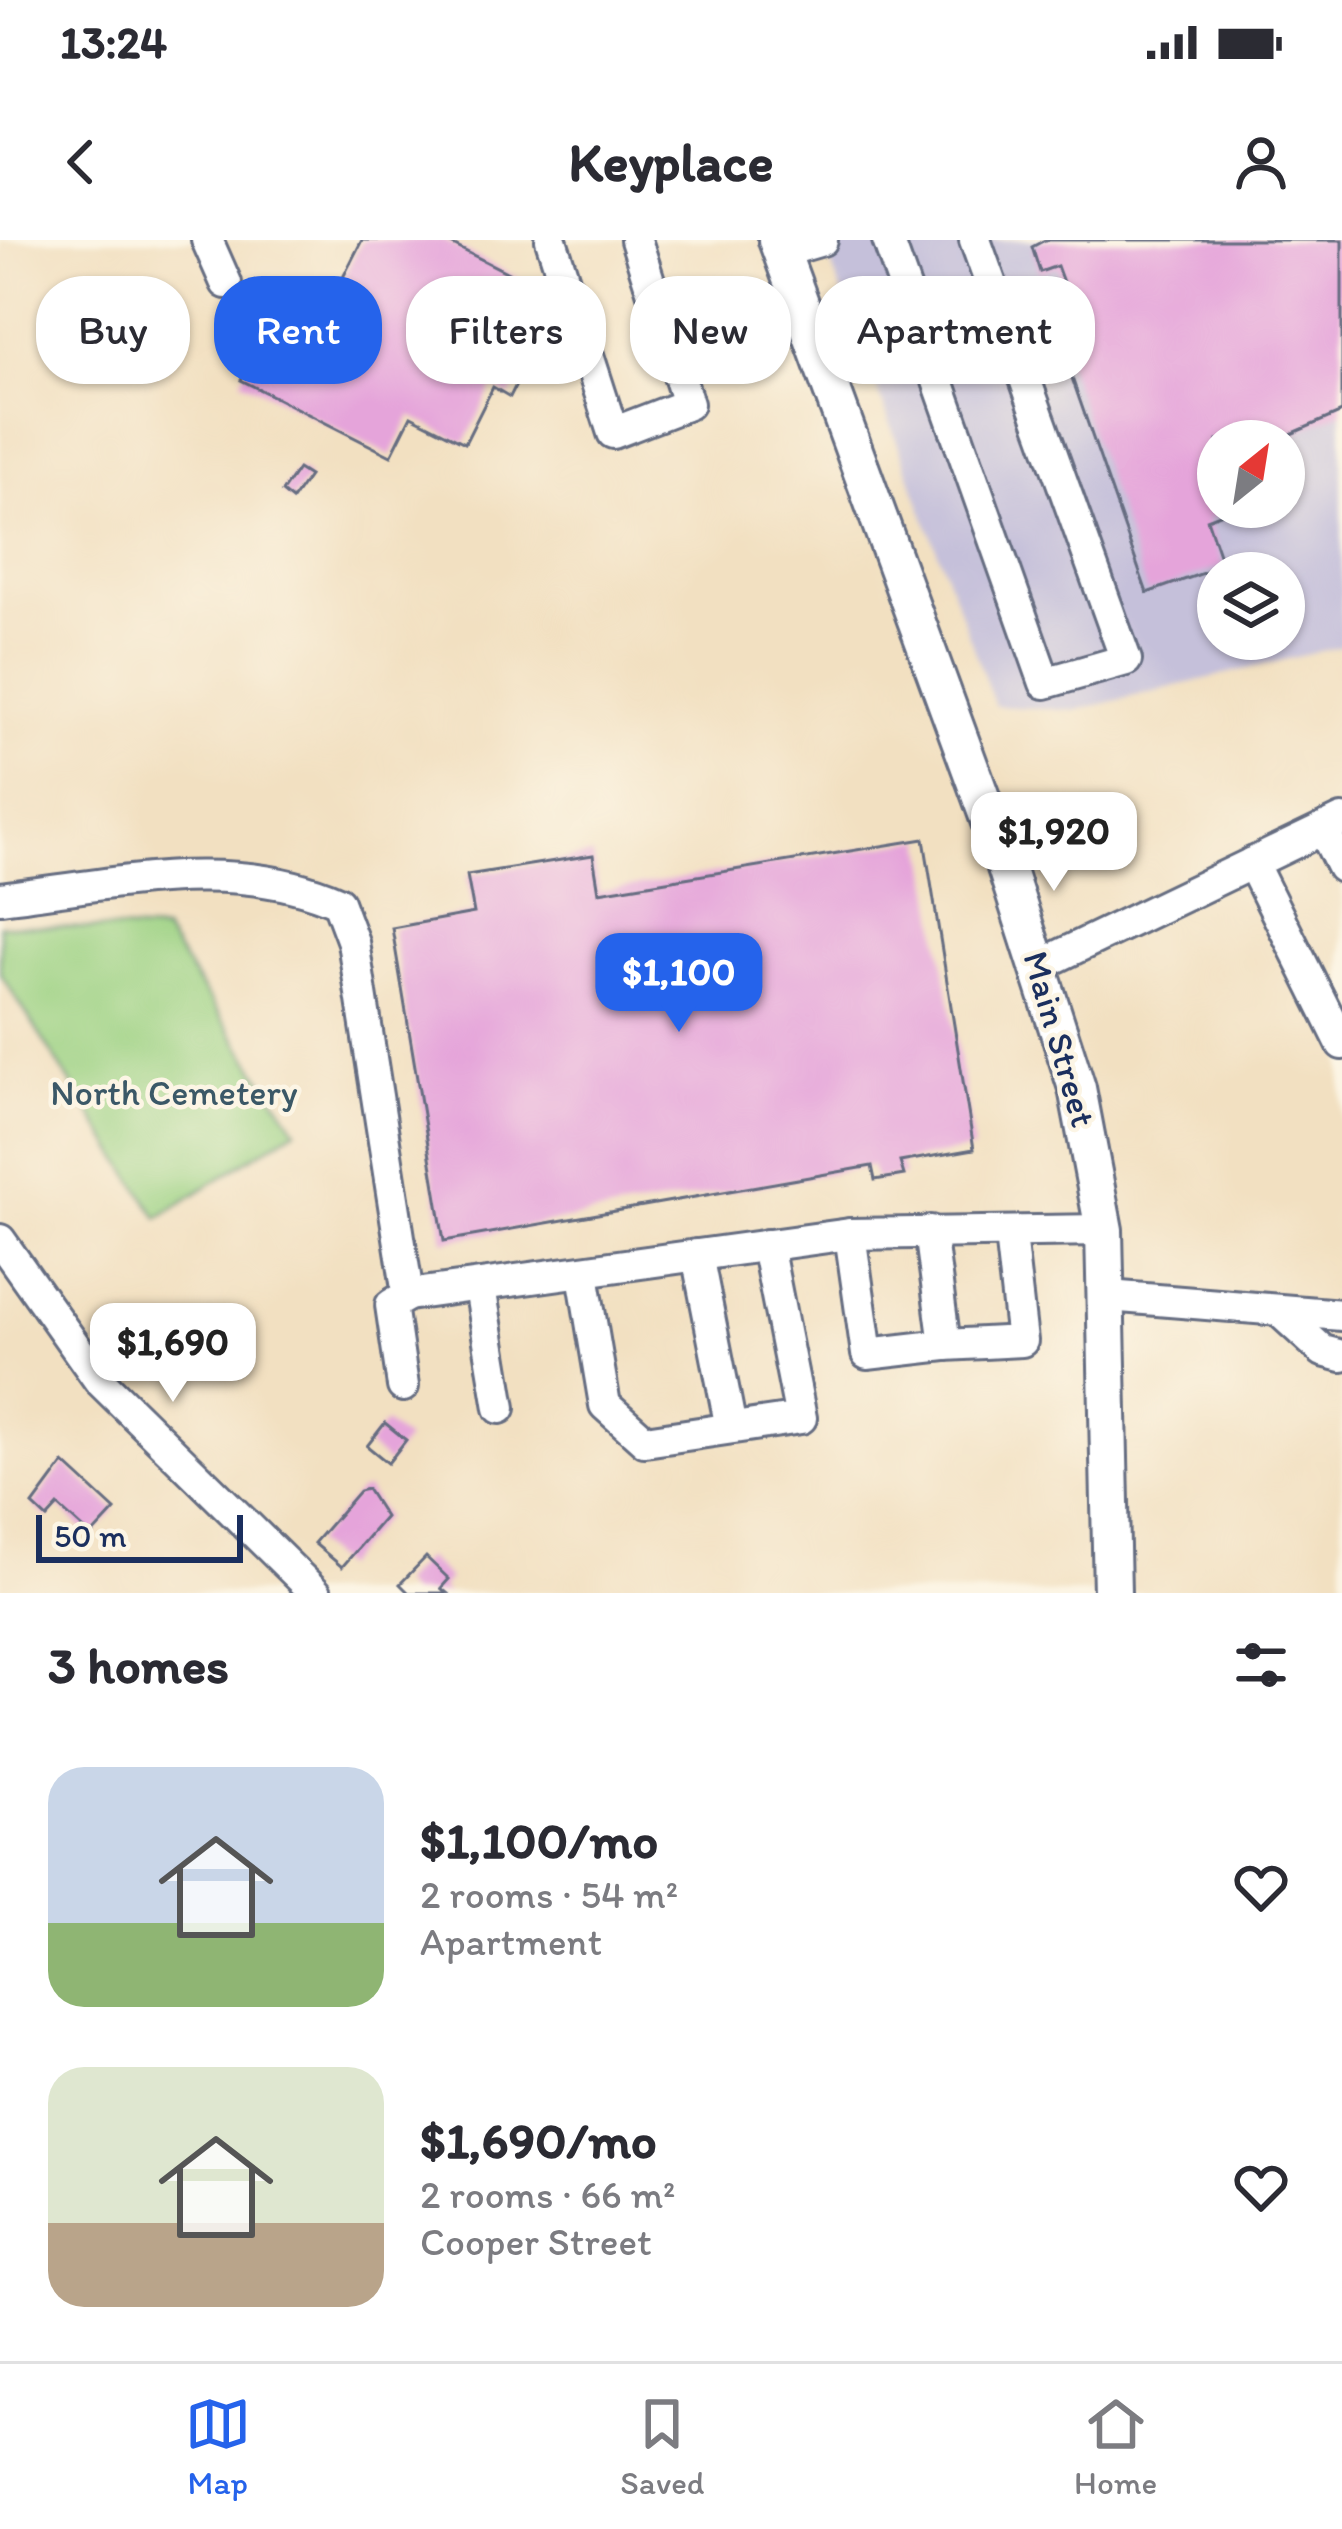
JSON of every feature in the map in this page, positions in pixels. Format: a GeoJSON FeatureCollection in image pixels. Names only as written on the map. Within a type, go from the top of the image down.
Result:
{"type":"FeatureCollection","features":[{"type":"Feature","properties":{"kind":"main road","name":"Main Street"},"geometry":{"type":"LineString","coordinates":[[779,246],[1040,965],[1085,1121],[1104,1230],[1108,1296],[1112,1593]]}},
{"type":"Feature","properties":{"kind":"street"},"geometry":{"type":"LineString","coordinates":[[207,240],[223,276]]}},
{"type":"Feature","properties":{"kind":"street"},"geometry":{"type":"LineString","coordinates":[[551,240],[614,433],[688,404],[636,240]]}},
{"type":"Feature","properties":{"kind":"street"},"geometry":{"type":"LineString","coordinates":[[779,246],[822,240]]}},
{"type":"Feature","properties":{"kind":"street"},"geometry":{"type":"LineString","coordinates":[[888,240],[1045,683],[1126,660],[975,240]]}},
{"type":"Feature","properties":{"kind":"street"},"geometry":{"type":"LineString","coordinates":[[1040,965],[1333,825],[1342,867]]}},
{"type":"Feature","properties":{"kind":"street"},"geometry":{"type":"LineString","coordinates":[[1252,863],[1342,1044]]}},
{"type":"Feature","properties":{"kind":"street"},"geometry":{"type":"LineString","coordinates":[[0,898],[204,874],[319,893],[338,902],[352,942],[408,1295]]}},
{"type":"Feature","properties":{"kind":"street"},"geometry":{"type":"LineString","coordinates":[[403,1386],[392,1305],[408,1295],[850,1234],[1104,1230]]}},
{"type":"Feature","properties":{"kind":"street"},"geometry":{"type":"LineString","coordinates":[[930,1232],[945,1345]]}},
{"type":"Feature","properties":{"kind":"street"},"geometry":{"type":"LineString","coordinates":[[850,1234],[867,1354],[1022,1341],[1010,1235]]}},
{"type":"Feature","properties":{"kind":"street"},"geometry":{"type":"LineString","coordinates":[[0,1240],[98,1380],[316,1593]]}},
{"type":"Feature","properties":{"kind":"street"},"geometry":{"type":"LineString","coordinates":[[583,1274],[604,1406],[645,1441],[801,1418],[767,1245]]}},
{"type":"Feature","properties":{"kind":"street"},"geometry":{"type":"LineString","coordinates":[[697,1255],[731,1428]]}},
{"type":"Feature","properties":{"kind":"street"},"geometry":{"type":"LineString","coordinates":[[480,1287],[500,1408]]}},
{"type":"Feature","properties":{"kind":"street"},"geometry":{"type":"LineString","coordinates":[[1108,1296],[1342,1315]]}},
{"type":"Feature","properties":{"kind":"street"},"geometry":{"type":"LineString","coordinates":[[1278,1310],[1323,1351],[1342,1356]]}},
{"type":"Feature","properties":{"kind":"shaded area"},"geometry":{"type":"Polygon","coordinates":[[[822,240],[1342,240],[1342,646],[1305,655],[1305,552],[1197,552],[1197,660],[1284,660],[1077,710],[995,706],[875,384],[1095,384],[1095,276],[835,276],[822,240]]]}},
{"type":"Feature","properties":{"kind":"green space","name":"North Cemetery"},"geometry":{"type":"Polygon","coordinates":[[[0,925],[163,931],[296,1129],[158,1218],[0,973],[0,925]]]}},
{"type":"Feature","properties":{"kind":"building"},"geometry":{"type":"Polygon","coordinates":[[[362,240],[443,240],[514,276],[406,276],[406,384],[516,384],[510,397],[493,387],[465,443],[411,416],[391,456],[249,384],[382,384],[382,276],[344,276],[362,240]]]}},
{"type":"Feature","properties":{"kind":"building"},"geometry":{"type":"Polygon","coordinates":[[[1045,240],[1342,240],[1342,412],[1305,428],[1305,420],[1197,420],[1197,528],[1210,528],[1218,552],[1197,552],[1197,575],[1147,593],[1074,384],[1095,384],[1095,276],[1061,276],[1057,266],[1040,272],[1032,247],[1045,240]]]}},
{"type":"Feature","properties":{"kind":"building"},"geometry":{"type":"Polygon","coordinates":[[[298,469],[309,476],[292,500],[282,492],[298,469]]]}},
{"type":"Feature","properties":{"kind":"building"},"geometry":{"type":"Polygon","coordinates":[[[924,839],[974,1149],[900,1162],[904,1175],[875,1180],[872,1166],[444,1241],[392,928],[474,913],[467,875],[593,855],[599,892],[924,839]]]}},
{"type":"Feature","properties":{"kind":"building"},"geometry":{"type":"Polygon","coordinates":[[[385,1423],[406,1440],[388,1463],[367,1446],[385,1423]]]}},
{"type":"Feature","properties":{"kind":"building"},"geometry":{"type":"Polygon","coordinates":[[[64,1463],[115,1510],[91,1536],[58,1506],[47,1518],[33,1505],[64,1463]]]}},
{"type":"Feature","properties":{"kind":"building"},"geometry":{"type":"Polygon","coordinates":[[[367,1489],[385,1517],[342,1567],[314,1543],[359,1491],[367,1489]]]}},
{"type":"Feature","properties":{"kind":"building"},"geometry":{"type":"Polygon","coordinates":[[[426,1557],[449,1579],[441,1588],[447,1593],[409,1593],[400,1584],[426,1557]]]}}]}
